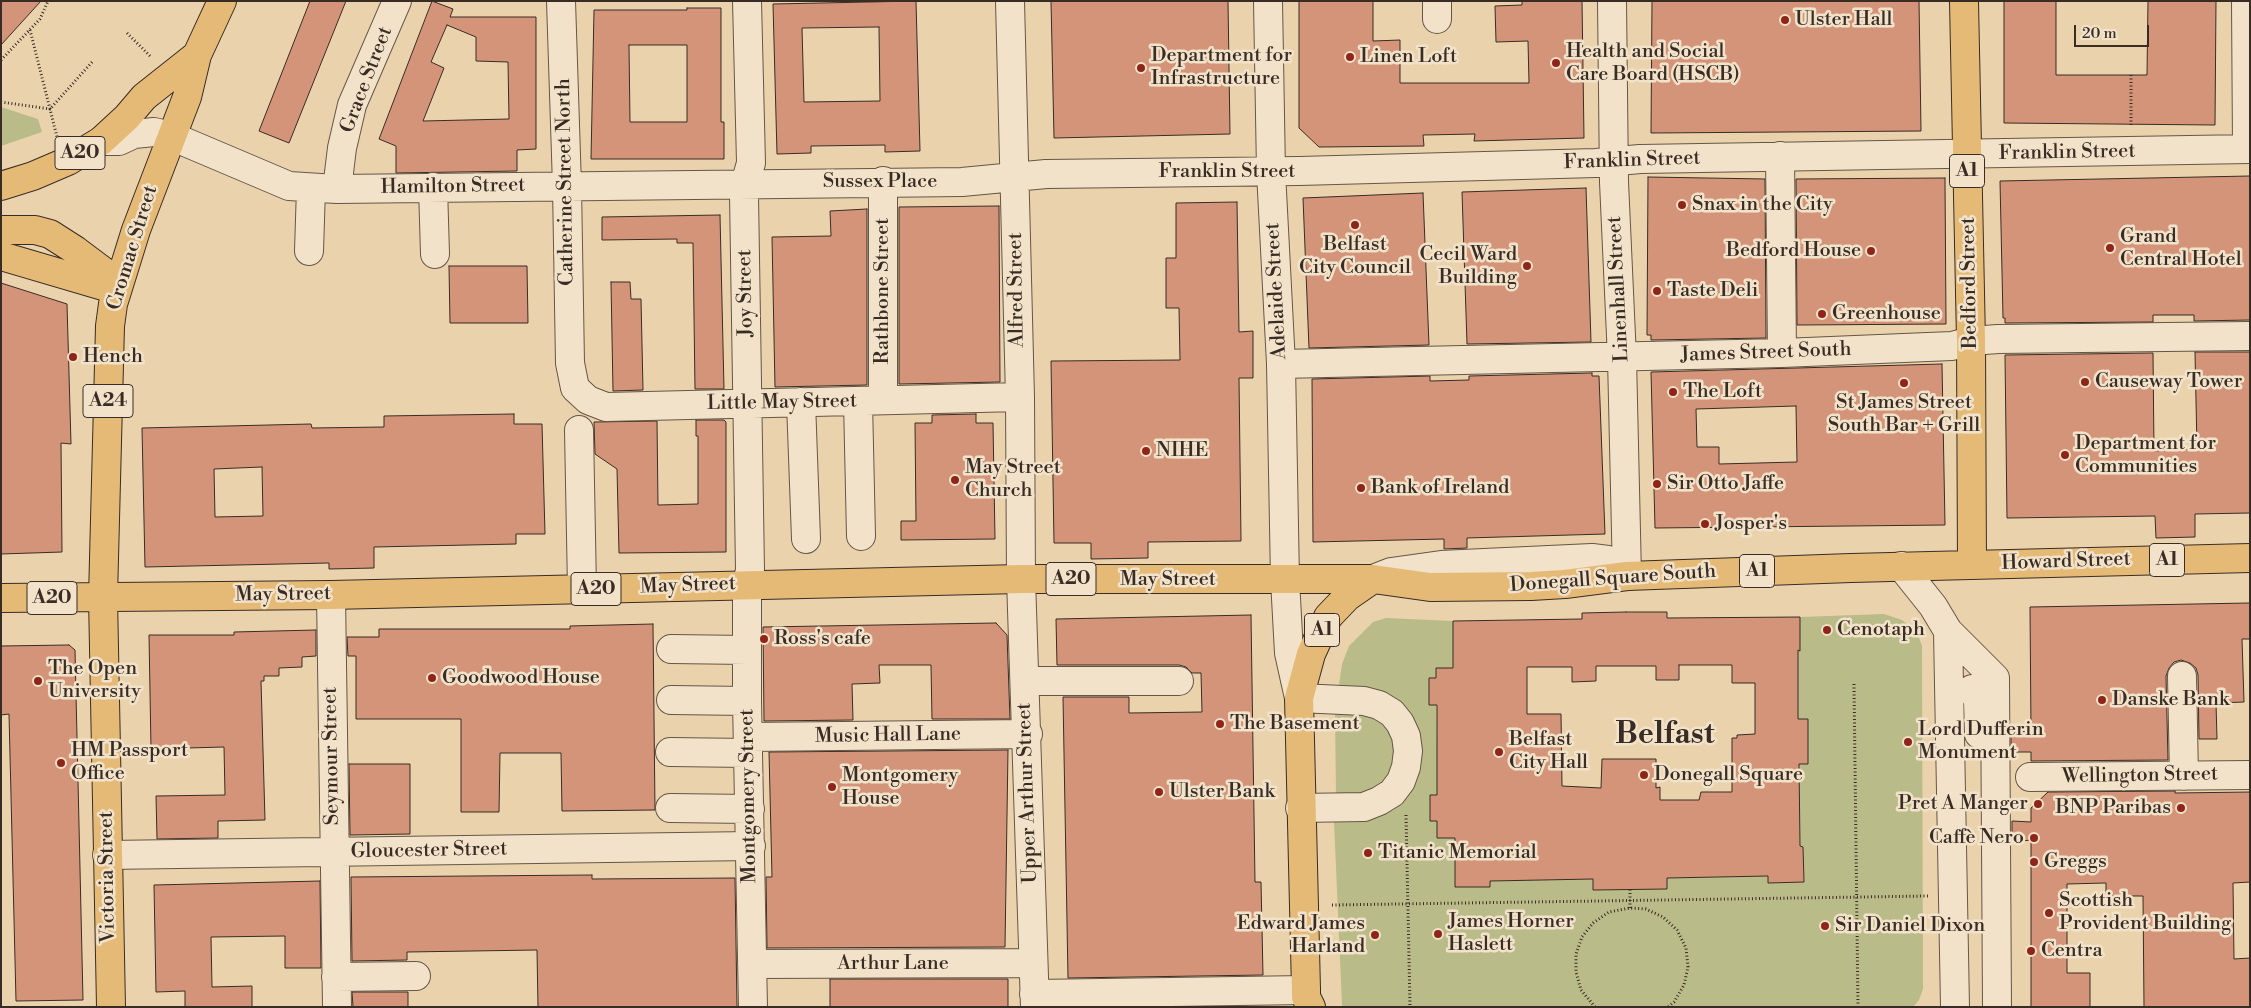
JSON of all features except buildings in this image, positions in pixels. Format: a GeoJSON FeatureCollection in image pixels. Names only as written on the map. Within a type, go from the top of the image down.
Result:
{"type":"FeatureCollection","features":[{"type":"Feature","properties":{"kind":"main road","name":"Cromac Street"},"geometry":{"type":"LineString","coordinates":[[103,597],[110,326],[118,286],[142,210],[187,98],[197,55],[222,1]]}},
{"type":"Feature","properties":{"kind":"main road","name":"Bedford Street"},"geometry":{"type":"LineString","coordinates":[[1964,1],[1971,341],[1972,565]]}},
{"type":"Feature","properties":{"kind":"main road","name":"A20"},"geometry":{"type":"LineString","coordinates":[[1,186],[68,161],[101,141],[127,117],[144,97],[197,55]]}},
{"type":"Feature","properties":{"kind":"main road"},"geometry":{"type":"LineString","coordinates":[[1,230],[36,230],[50,234],[75,250],[118,286]]}},
{"type":"Feature","properties":{"kind":"main road"},"geometry":{"type":"LineString","coordinates":[[1,256],[118,286]]}},
{"type":"Feature","properties":{"kind":"main road","name":"Howard Street"},"geometry":{"type":"LineString","coordinates":[[1972,565],[2250,558]]}},
{"type":"Feature","properties":{"kind":"main road","name":"Donegall Square South"},"geometry":{"type":"LineString","coordinates":[[1285,580],[1373,579],[1430,587],[1512,586],[1565,584],[1627,576],[1972,565]]}},
{"type":"Feature","properties":{"kind":"main road","name":"May Street"},"geometry":{"type":"LineString","coordinates":[[1,598],[331,595],[1021,579],[1285,580]]}},
{"type":"Feature","properties":{"kind":"main road","name":"A1"},"geometry":{"type":"LineString","coordinates":[[1306,1000],[1300,808],[1299,698],[1311,654],[1328,617],[1347,597],[1373,579]]}},
{"type":"Feature","properties":{"kind":"main road","name":"Victoria Street"},"geometry":{"type":"LineString","coordinates":[[103,597],[111,1007]]}},
{"type":"Feature","properties":{"kind":"street","name":"Grace Street"},"geometry":{"type":"LineString","coordinates":[[309,251],[324,189],[342,148],[352,105],[397,1]]}},
{"type":"Feature","properties":{"kind":"street","name":"Catherine Street North"},"geometry":{"type":"LineString","coordinates":[[561,1],[570,363]]}},
{"type":"Feature","properties":{"kind":"street","name":"Joy Street"},"geometry":{"type":"LineString","coordinates":[[747,1],[751,163],[745,184],[750,513],[750,570],[747,584]]}},
{"type":"Feature","properties":{"kind":"street","name":"Alfred Street"},"geometry":{"type":"LineString","coordinates":[[1010,1],[1020,397],[1021,579]]}},
{"type":"Feature","properties":{"kind":"street","name":"Adelaide Street"},"geometry":{"type":"LineString","coordinates":[[1268,1],[1271,172],[1281,364],[1285,580],[1289,653],[1299,698]]}},
{"type":"Feature","properties":{"kind":"street","name":"Linenhall Street"},"geometry":{"type":"LineString","coordinates":[[1612,1],[1614,162],[1622,358],[1627,576]]}},
{"type":"Feature","properties":{"kind":"street"},"geometry":{"type":"LineString","coordinates":[[2246,1],[2248,149]]}},
{"type":"Feature","properties":{"kind":"street","name":"Hamilton Street"},"geometry":{"type":"LineString","coordinates":[[101,141],[119,140],[134,134],[154,132],[171,136],[289,186],[324,189],[745,184]]}},
{"type":"Feature","properties":{"kind":"street","name":"Franklin Street"},"geometry":{"type":"LineString","coordinates":[[1015,176],[1056,173],[1271,172],[1614,162],[1640,159],[2248,149]]}},
{"type":"Feature","properties":{"kind":"street"},"geometry":{"type":"LineString","coordinates":[[1780,156],[1782,353]]}},
{"type":"Feature","properties":{"kind":"street","name":"Sussex Place"},"geometry":{"type":"LineString","coordinates":[[745,184],[882,181],[962,182],[1015,176]]}},
{"type":"Feature","properties":{"kind":"street","name":"Rathbone Street"},"geometry":{"type":"LineString","coordinates":[[861,536],[882,181]]}},
{"type":"Feature","properties":{"kind":"street"},"geometry":{"type":"LineString","coordinates":[[433,187],[435,254]]}},
{"type":"Feature","properties":{"kind":"street","name":"James Street South"},"geometry":{"type":"LineString","coordinates":[[1281,364],[1622,358],[1952,346],[1971,341],[2250,336]]}},
{"type":"Feature","properties":{"kind":"street","name":"Little May Street"},"geometry":{"type":"LineString","coordinates":[[570,363],[575,388],[588,400],[606,407],[1020,397]]}},
{"type":"Feature","properties":{"kind":"street"},"geometry":{"type":"LineString","coordinates":[[801,402],[806,539]]}},
{"type":"Feature","properties":{"kind":"street"},"geometry":{"type":"LineString","coordinates":[[579,430],[582,589]]}},
{"type":"Feature","properties":{"kind":"street"},"geometry":{"type":"LineString","coordinates":[[1901,566],[1933,606],[1948,631],[1995,678],[1997,1007]]}},
{"type":"Feature","properties":{"kind":"street","name":"Upper Arthur Street"},"geometry":{"type":"LineString","coordinates":[[1021,579],[1028,734],[1034,1000]]}},
{"type":"Feature","properties":{"kind":"street","name":"Montgomery Street"},"geometry":{"type":"LineString","coordinates":[[747,584],[747,701],[751,846],[762,874],[752,964],[753,1007]]}},
{"type":"Feature","properties":{"kind":"street","name":"Seymour Street"},"geometry":{"type":"LineString","coordinates":[[331,595],[337,1007]]}},
{"type":"Feature","properties":{"kind":"street"},"geometry":{"type":"LineString","coordinates":[[1948,631],[1955,1007]]}},
{"type":"Feature","properties":{"kind":"street"},"geometry":{"type":"LineString","coordinates":[[671,649],[747,650]]}},
{"type":"Feature","properties":{"kind":"street"},"geometry":{"type":"LineString","coordinates":[[2182,676],[2184,776]]}},
{"type":"Feature","properties":{"kind":"street"},"geometry":{"type":"LineString","coordinates":[[1025,681],[1179,682]]}},
{"type":"Feature","properties":{"kind":"street"},"geometry":{"type":"LineString","coordinates":[[1968,1007],[1966,896],[1968,698],[1972,689],[1978,700],[1980,775],[1980,1007]]}},
{"type":"Feature","properties":{"kind":"street"},"geometry":{"type":"LineString","coordinates":[[1299,698],[1364,701],[1379,705],[1392,713],[1400,723],[1406,736],[1408,751],[1406,766],[1401,780],[1392,793],[1379,801],[1364,807],[1300,808]]}},
{"type":"Feature","properties":{"kind":"street"},"geometry":{"type":"LineString","coordinates":[[671,700],[747,701]]}},
{"type":"Feature","properties":{"kind":"street","name":"Music Hall Lane"},"geometry":{"type":"LineString","coordinates":[[670,752],[748,745],[1028,734]]}},
{"type":"Feature","properties":{"kind":"street","name":"Wellington Street"},"geometry":{"type":"LineString","coordinates":[[2030,777],[2250,775]]}},
{"type":"Feature","properties":{"kind":"street"},"geometry":{"type":"LineString","coordinates":[[670,808],[750,809]]}},
{"type":"Feature","properties":{"kind":"street","name":"Gloucester Street"},"geometry":{"type":"LineString","coordinates":[[107,855],[751,846]]}},
{"type":"Feature","properties":{"kind":"street","name":"Arthur Lane"},"geometry":{"type":"LineString","coordinates":[[752,964],[1033,963]]}},
{"type":"Feature","properties":{"kind":"street"},"geometry":{"type":"LineString","coordinates":[[336,977],[416,976]]}},
{"type":"Feature","properties":{"kind":"street"},"geometry":{"type":"LineString","coordinates":[[1034,1000],[1306,1000]]}},
{"type":"Feature","properties":{"kind":"path"},"geometry":{"type":"LineString","coordinates":[[1,60],[40,19],[48,1]]}},
{"type":"Feature","properties":{"kind":"path"},"geometry":{"type":"LineString","coordinates":[[30,30],[54,131],[68,161]]}},
{"type":"Feature","properties":{"kind":"path"},"geometry":{"type":"LineString","coordinates":[[127,33],[171,76]]}},
{"type":"Feature","properties":{"kind":"path"},"geometry":{"type":"LineString","coordinates":[[50,109],[93,61]]}},
{"type":"Feature","properties":{"kind":"path"},"geometry":{"type":"LineString","coordinates":[[2131,75],[2131,128]]}},
{"type":"Feature","properties":{"kind":"path"},"geometry":{"type":"LineString","coordinates":[[1,102],[50,109]]}},
{"type":"Feature","properties":{"kind":"path"},"geometry":{"type":"LineString","coordinates":[[1854,684],[1858,1007]]}},
{"type":"Feature","properties":{"kind":"path"},"geometry":{"type":"LineString","coordinates":[[1406,831],[1410,1007]]}},
{"type":"Feature","properties":{"kind":"path"},"geometry":{"type":"LineString","coordinates":[[1630,890],[1630,908]]}},
{"type":"Feature","properties":{"kind":"path"},"geometry":{"type":"LineString","coordinates":[[1332,905],[1923,896]]}},
{"type":"Feature","properties":{"kind":"path"},"geometry":{"type":"LineString","coordinates":[[1596,1007],[1582,990],[1576,972],[1576,954],[1582,937],[1594,922],[1609,912],[1630,908],[1646,909],[1663,917],[1677,930],[1686,948],[1688,967],[1684,985],[1674,1002],[1668,1007]]}},
{"type":"Feature","properties":{"kind":"green space"},"geometry":{"type":"Polygon","coordinates":[[[1,107],[38,119],[42,132],[1,146],[1,107]]]}},
{"type":"Feature","properties":{"kind":"green space"},"geometry":{"type":"Polygon","coordinates":[[[1884,614],[1902,620],[1917,632],[1922,646],[1923,989],[1919,1000],[1913,1007],[1343,1007],[1334,822],[1336,800],[1335,712],[1342,664],[1349,646],[1373,622],[1386,618],[1453,621],[1453,656],[1456,668],[1436,669],[1437,838],[1458,838],[1455,852],[1455,887],[1490,887],[1490,881],[1593,879],[1593,890],[1667,889],[1667,878],[1768,876],[1768,883],[1804,882],[1803,847],[1800,846],[1799,764],[1808,764],[1808,719],[1798,719],[1800,617],[1884,614]]]}},
{"type":"Feature","properties":{"kind":"place","name":"Ulster Hall"},"geometry":{"type":"Point","coordinates":[1785,20]}},
{"type":"Feature","properties":{"kind":"place","name":"Linen Loft"},"geometry":{"type":"Point","coordinates":[1350,57]}},
{"type":"Feature","properties":{"kind":"place","name":"Health and Social Care Board (HSCB)"},"geometry":{"type":"Point","coordinates":[1556,63]}},
{"type":"Feature","properties":{"kind":"place","name":"Department for Infrastructure"},"geometry":{"type":"Point","coordinates":[1141,68]}},
{"type":"Feature","properties":{"kind":"place","name":"Snax in the City"},"geometry":{"type":"Point","coordinates":[1682,205]}},
{"type":"Feature","properties":{"kind":"place","name":"Belfast City Council"},"geometry":{"type":"Point","coordinates":[1355,225]}},
{"type":"Feature","properties":{"kind":"place","name":"Grand Central Hotel"},"geometry":{"type":"Point","coordinates":[2110,248]}},
{"type":"Feature","properties":{"kind":"place","name":"Bedford House"},"geometry":{"type":"Point","coordinates":[1871,251]}},
{"type":"Feature","properties":{"kind":"place","name":"Cecil Ward Building"},"geometry":{"type":"Point","coordinates":[1527,266]}},
{"type":"Feature","properties":{"kind":"place","name":"Taste Deli"},"geometry":{"type":"Point","coordinates":[1657,291]}},
{"type":"Feature","properties":{"kind":"place","name":"Greenhouse"},"geometry":{"type":"Point","coordinates":[1822,314]}},
{"type":"Feature","properties":{"kind":"place","name":"Hench"},"geometry":{"type":"Point","coordinates":[73,357]}},
{"type":"Feature","properties":{"kind":"place","name":"Causeway Tower"},"geometry":{"type":"Point","coordinates":[2085,382]}},
{"type":"Feature","properties":{"kind":"place","name":"St James Street South Bar + Grill"},"geometry":{"type":"Point","coordinates":[1904,383]}},
{"type":"Feature","properties":{"kind":"place","name":"The Loft"},"geometry":{"type":"Point","coordinates":[1673,392]}},
{"type":"Feature","properties":{"kind":"place","name":"NIHE"},"geometry":{"type":"Point","coordinates":[1146,451]}},
{"type":"Feature","properties":{"kind":"place","name":"Department for Communities"},"geometry":{"type":"Point","coordinates":[2065,455]}},
{"type":"Feature","properties":{"kind":"place","name":"May Street Church"},"geometry":{"type":"Point","coordinates":[955,480]}},
{"type":"Feature","properties":{"kind":"place","name":"Sir Otto Jaffe"},"geometry":{"type":"Point","coordinates":[1657,484]}},
{"type":"Feature","properties":{"kind":"place","name":"Bank of Ireland"},"geometry":{"type":"Point","coordinates":[1361,488]}},
{"type":"Feature","properties":{"kind":"place","name":"Josper's"},"geometry":{"type":"Point","coordinates":[1705,524]}},
{"type":"Feature","properties":{"kind":"place","name":"Cenotaph"},"geometry":{"type":"Point","coordinates":[1827,630]}},
{"type":"Feature","properties":{"kind":"place","name":"Ross's cafe"},"geometry":{"type":"Point","coordinates":[764,639]}},
{"type":"Feature","properties":{"kind":"place","name":"Goodwood House"},"geometry":{"type":"Point","coordinates":[432,678]}},
{"type":"Feature","properties":{"kind":"place","name":"The Open University"},"geometry":{"type":"Point","coordinates":[38,681]}},
{"type":"Feature","properties":{"kind":"place","name":"Danske Bank"},"geometry":{"type":"Point","coordinates":[2102,700]}},
{"type":"Feature","properties":{"kind":"place","name":"The Basement"},"geometry":{"type":"Point","coordinates":[1220,724]}},
{"type":"Feature","properties":{"kind":"place","name":"Lord Dufferin Monument"},"geometry":{"type":"Point","coordinates":[1908,742]}},
{"type":"Feature","properties":{"kind":"place","name":"Belfast City Hall"},"geometry":{"type":"Point","coordinates":[1499,752]}},
{"type":"Feature","properties":{"kind":"place","name":"HM Passport Office"},"geometry":{"type":"Point","coordinates":[61,763]}},
{"type":"Feature","properties":{"kind":"place","name":"Donegall Square"},"geometry":{"type":"Point","coordinates":[1644,775]}},
{"type":"Feature","properties":{"kind":"place","name":"Montgomery House"},"geometry":{"type":"Point","coordinates":[832,787]}},
{"type":"Feature","properties":{"kind":"place","name":"Ulster Bank"},"geometry":{"type":"Point","coordinates":[1159,792]}},
{"type":"Feature","properties":{"kind":"place","name":"Pret A Manger"},"geometry":{"type":"Point","coordinates":[2038,804]}},
{"type":"Feature","properties":{"kind":"place","name":"BNP Paribas"},"geometry":{"type":"Point","coordinates":[2181,808]}},
{"type":"Feature","properties":{"kind":"place","name":"Caffè Nero"},"geometry":{"type":"Point","coordinates":[2034,838]}},
{"type":"Feature","properties":{"kind":"place","name":"Titanic Memorial"},"geometry":{"type":"Point","coordinates":[1368,853]}},
{"type":"Feature","properties":{"kind":"place","name":"Greggs"},"geometry":{"type":"Point","coordinates":[2034,862]}},
{"type":"Feature","properties":{"kind":"place","name":"Scottish Provident Building"},"geometry":{"type":"Point","coordinates":[2049,913]}},
{"type":"Feature","properties":{"kind":"place","name":"Sir Daniel Dixon"},"geometry":{"type":"Point","coordinates":[1825,926]}},
{"type":"Feature","properties":{"kind":"place","name":"James Horner Haslett"},"geometry":{"type":"Point","coordinates":[1438,934]}},
{"type":"Feature","properties":{"kind":"place","name":"Edward James Harland"},"geometry":{"type":"Point","coordinates":[1375,935]}},
{"type":"Feature","properties":{"kind":"place","name":"Centra"},"geometry":{"type":"Point","coordinates":[2031,951]}},
{"type":"Feature","properties":{"kind":"district","name":"Belfast"},"geometry":{"type":"Point","coordinates":[1665,736]}}]}
